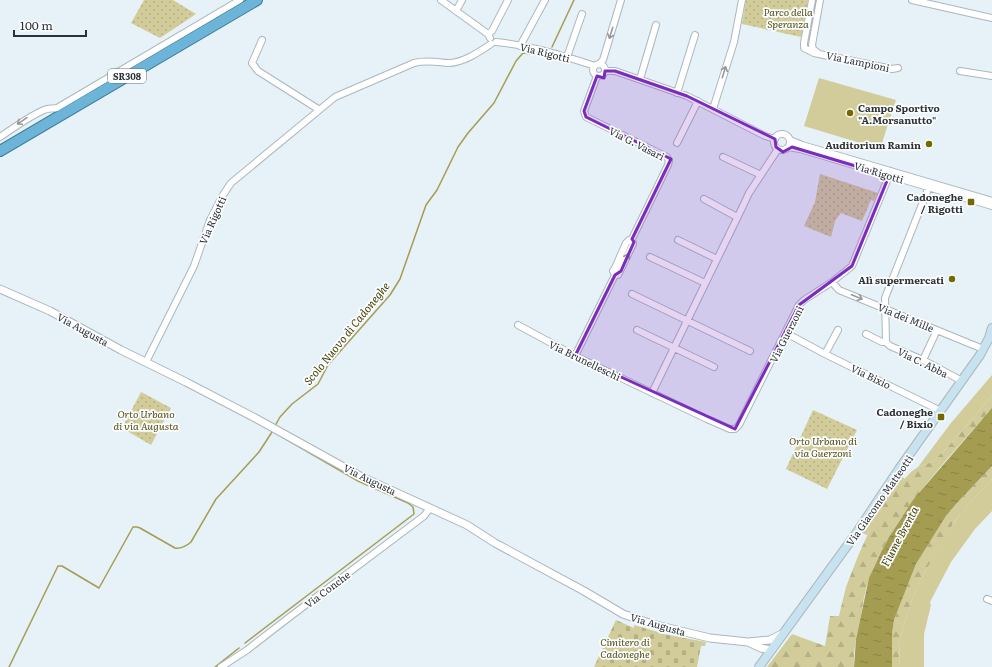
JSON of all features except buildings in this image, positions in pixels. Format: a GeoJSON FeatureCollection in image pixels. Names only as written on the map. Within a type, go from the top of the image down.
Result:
{"type":"FeatureCollection","features":[{"type":"Feature","properties":{"kind":"highway","name":"SR308"},"geometry":{"type":"LineString","coordinates":[[0,151],[257,1]]}},
{"type":"Feature","properties":{"kind":"main road","name":"Via Giacomo Matteotti"},"geometry":{"type":"LineString","coordinates":[[762,664],[855,535],[899,469],[962,381],[983,349],[992,328]]}},
{"type":"Feature","properties":{"kind":"street"},"geometry":{"type":"LineString","coordinates":[[0,137],[25,119],[46,109],[57,108],[240,0]]}},
{"type":"Feature","properties":{"kind":"street"},"geometry":{"type":"LineString","coordinates":[[441,0],[491,39]]}},
{"type":"Feature","properties":{"kind":"street"},"geometry":{"type":"LineString","coordinates":[[456,11],[462,0]]}},
{"type":"Feature","properties":{"kind":"street"},"geometry":{"type":"LineString","coordinates":[[491,39],[492,31],[508,0]]}},
{"type":"Feature","properties":{"kind":"street"},"geometry":{"type":"LineString","coordinates":[[520,46],[544,0]]}},
{"type":"Feature","properties":{"kind":"street"},"geometry":{"type":"LineString","coordinates":[[597,65],[603,66],[605,71],[602,76],[597,76],[593,72],[597,65],[603,60],[621,0]]}},
{"type":"Feature","properties":{"kind":"street"},"geometry":{"type":"LineString","coordinates":[[713,109],[734,42],[742,0]]}},
{"type":"Feature","properties":{"kind":"street"},"geometry":{"type":"LineString","coordinates":[[812,0],[804,48],[818,53]]}},
{"type":"Feature","properties":{"kind":"street"},"geometry":{"type":"LineString","coordinates":[[818,53],[813,49],[812,45],[820,0]]}},
{"type":"Feature","properties":{"kind":"street"},"geometry":{"type":"LineString","coordinates":[[912,0],[992,18]]}},
{"type":"Feature","properties":{"kind":"street"},"geometry":{"type":"LineString","coordinates":[[567,57],[582,14]]}},
{"type":"Feature","properties":{"kind":"street"},"geometry":{"type":"LineString","coordinates":[[640,79],[656,25]]}},
{"type":"Feature","properties":{"kind":"street"},"geometry":{"type":"LineString","coordinates":[[677,93],[695,35]]}},
{"type":"Feature","properties":{"kind":"street","name":"Via Rigotti"},"geometry":{"type":"LineString","coordinates":[[146,362],[194,266],[210,220],[231,183],[318,109],[335,97],[414,63],[427,61],[450,63],[456,62],[471,56],[491,39],[597,65]]}},
{"type":"Feature","properties":{"kind":"street"},"geometry":{"type":"LineString","coordinates":[[262,40],[252,63],[258,71],[318,109]]}},
{"type":"Feature","properties":{"kind":"street","name":"Via Lampioni"},"geometry":{"type":"LineString","coordinates":[[818,53],[892,69],[898,68]]}},
{"type":"Feature","properties":{"kind":"street","name":"Via Rigotti"},"geometry":{"type":"LineString","coordinates":[[605,71],[615,71],[640,79],[698,101],[764,136],[775,139],[780,134],[784,134],[793,142],[890,174]]}},
{"type":"Feature","properties":{"kind":"street"},"geometry":{"type":"LineString","coordinates":[[960,71],[992,76]]}},
{"type":"Feature","properties":{"kind":"street","name":"Via G. Vasari"},"geometry":{"type":"LineString","coordinates":[[575,356],[615,275],[618,275],[621,271],[632,246],[632,239],[669,161],[667,157],[586,118],[584,111],[597,76]]}},
{"type":"Feature","properties":{"kind":"street"},"geometry":{"type":"LineString","coordinates":[[677,143],[698,101]]}},
{"type":"Feature","properties":{"kind":"street"},"geometry":{"type":"LineString","coordinates":[[652,392],[749,193],[778,149],[775,146],[775,139]]}},
{"type":"Feature","properties":{"kind":"street"},"geometry":{"type":"LineString","coordinates":[[788,147],[790,140]]}},
{"type":"Feature","properties":{"kind":"street","name":"Via Rigotti"},"geometry":{"type":"LineString","coordinates":[[778,149],[783,150],[788,147],[800,149],[992,201]]}},
{"type":"Feature","properties":{"kind":"street"},"geometry":{"type":"LineString","coordinates":[[723,157],[760,175]]}},
{"type":"Feature","properties":{"kind":"street","name":"Via Guerzoni"},"geometry":{"type":"LineString","coordinates":[[652,392],[718,424],[730,429],[735,429],[739,425],[799,305],[852,266],[890,174]]}},
{"type":"Feature","properties":{"kind":"street"},"geometry":{"type":"LineString","coordinates":[[886,342],[885,298],[929,185]]}},
{"type":"Feature","properties":{"kind":"street","name":"Via Rigotti"},"geometry":{"type":"LineString","coordinates":[[929,185],[992,206]]}},
{"type":"Feature","properties":{"kind":"street"},"geometry":{"type":"LineString","coordinates":[[704,199],[737,217]]}},
{"type":"Feature","properties":{"kind":"street"},"geometry":{"type":"LineString","coordinates":[[678,240],[717,259]]}},
{"type":"Feature","properties":{"kind":"street"},"geometry":{"type":"LineString","coordinates":[[650,257],[705,283]]}},
{"type":"Feature","properties":{"kind":"street","name":"Via dei Mille"},"geometry":{"type":"LineString","coordinates":[[832,282],[839,290],[983,349]]}},
{"type":"Feature","properties":{"kind":"street","name":"Via Augusta"},"geometry":{"type":"LineString","coordinates":[[0,289],[39,305],[121,350],[273,428],[360,476],[467,525],[495,543],[623,614],[652,624],[699,636],[748,642],[764,641],[784,633]]}},
{"type":"Feature","properties":{"kind":"street"},"geometry":{"type":"LineString","coordinates":[[632,294],[750,351]]}},
{"type":"Feature","properties":{"kind":"street","name":"Via Brunelleschi"},"geometry":{"type":"LineString","coordinates":[[518,325],[575,356],[652,392]]}},
{"type":"Feature","properties":{"kind":"street"},"geometry":{"type":"LineString","coordinates":[[637,330],[714,367]]}},
{"type":"Feature","properties":{"kind":"street"},"geometry":{"type":"LineString","coordinates":[[825,354],[838,330]]}},
{"type":"Feature","properties":{"kind":"street"},"geometry":{"type":"LineString","coordinates":[[923,360],[937,330]]}},
{"type":"Feature","properties":{"kind":"street","name":"Via Bixio"},"geometry":{"type":"LineString","coordinates":[[786,333],[825,354],[941,411]]}},
{"type":"Feature","properties":{"kind":"street","name":"Via C. Abba"},"geometry":{"type":"LineString","coordinates":[[866,334],[923,360],[962,381]]}},
{"type":"Feature","properties":{"kind":"street","name":"Via Conche"},"geometry":{"type":"LineString","coordinates":[[221,667],[247,650],[424,516],[430,508]]}},
{"type":"Feature","properties":{"kind":"street"},"geometry":{"type":"LineString","coordinates":[[764,641],[771,650]]}},
{"type":"Feature","properties":{"kind":"street","name":"Via Augusta"},"geometry":{"type":"LineString","coordinates":[[748,642],[761,648],[771,650]]}},
{"type":"Feature","properties":{"kind":"street"},"geometry":{"type":"LineString","coordinates":[[761,648],[762,664]]}},
{"type":"Feature","properties":{"kind":"highlighted area"},"geometry":{"type":"Polygon","coordinates":[[[605,71],[615,71],[687,96],[775,139],[776,147],[783,152],[792,147],[889,176],[852,266],[799,305],[735,429],[575,356],[615,275],[621,271],[634,242],[632,239],[671,159],[586,117],[584,111],[597,76],[604,78],[605,71]]]}},
{"type":"Feature","properties":{"kind":"green space"},"geometry":{"type":"Polygon","coordinates":[[[144,0],[173,0],[196,14],[160,38],[131,23],[144,0]]]}},
{"type":"Feature","properties":{"kind":"green space","name":"Parco della Speranza"},"geometry":{"type":"Polygon","coordinates":[[[746,0],[808,0],[801,37],[742,24],[746,0]]]}},
{"type":"Feature","properties":{"kind":"green space","name":"Campo Sportivo \"A.Morsanutto\""},"geometry":{"type":"Polygon","coordinates":[[[819,78],[896,100],[880,149],[804,126],[819,78]]]}},
{"type":"Feature","properties":{"kind":"green space"},"geometry":{"type":"Polygon","coordinates":[[[820,174],[878,193],[874,201],[871,200],[862,221],[841,213],[835,221],[831,237],[804,226],[815,202],[820,174]]]}},
{"type":"Feature","properties":{"kind":"green space"},"geometry":{"type":"Polygon","coordinates":[[[992,375],[992,396],[946,449],[932,462],[918,467],[951,423],[992,375]]]}},
{"type":"Feature","properties":{"kind":"green space","name":"Orto Urbano di via Augusta"},"geometry":{"type":"Polygon","coordinates":[[[141,392],[171,408],[151,445],[122,428],[141,392]]]}},
{"type":"Feature","properties":{"kind":"green space"},"geometry":{"type":"Polygon","coordinates":[[[992,396],[992,408],[907,509],[880,554],[865,591],[854,654],[854,667],[767,667],[792,634],[825,646],[830,616],[839,616],[846,587],[858,556],[872,525],[890,495],[911,472],[918,467],[932,462],[946,449],[992,396]]]}},
{"type":"Feature","properties":{"kind":"green space","name":"Orto Urbano di via Guerzoni"},"geometry":{"type":"Polygon","coordinates":[[[813,410],[857,430],[827,489],[786,469],[813,410]]]}},
{"type":"Feature","properties":{"kind":"green space"},"geometry":{"type":"Polygon","coordinates":[[[992,466],[992,479],[960,514],[919,582],[908,611],[899,642],[900,667],[892,667],[892,633],[894,620],[916,564],[946,516],[992,466]]]}},
{"type":"Feature","properties":{"kind":"green space"},"geometry":{"type":"Polygon","coordinates":[[[900,475],[905,479],[890,495],[867,535],[862,533],[900,475]]]}},
{"type":"Feature","properties":{"kind":"green space"},"geometry":{"type":"Polygon","coordinates":[[[992,479],[992,511],[975,529],[951,562],[930,602],[931,605],[924,634],[924,667],[900,667],[899,642],[908,611],[919,582],[960,514],[992,479]]]}},
{"type":"Feature","properties":{"kind":"green space","name":"Cimitero di Cadoneghe"},"geometry":{"type":"Polygon","coordinates":[[[616,620],[634,628],[634,625],[658,633],[706,642],[705,646],[701,646],[697,667],[594,667],[616,620]]]}},
{"type":"Feature","properties":{"kind":"water","name":"Fiume Brenta"},"geometry":{"type":"Polygon","coordinates":[[[992,408],[992,466],[946,516],[916,564],[894,620],[892,634],[892,667],[854,667],[856,639],[869,578],[881,552],[913,500],[992,408]]]}},
{"type":"Feature","properties":{"kind":"waterway","name":"Scolo Nuovo di Cadoneghe"},"geometry":{"type":"LineString","coordinates":[[552,47],[574,0]]}},
{"type":"Feature","properties":{"kind":"waterway","name":"Scolo Nuovo di Cadoneghe"},"geometry":{"type":"LineString","coordinates":[[275,426],[280,417],[292,404],[318,384],[328,365],[390,295],[400,279],[426,205],[437,190],[458,147],[494,103],[516,61],[523,53],[547,56]]}},
{"type":"Feature","properties":{"kind":"waterway","name":"Scolo Nuovo di Cadoneghe"},"geometry":{"type":"LineString","coordinates":[[245,643],[414,514],[413,507],[408,503],[358,481],[272,431]]}},
{"type":"Feature","properties":{"kind":"waterway"},"geometry":{"type":"LineString","coordinates":[[9,667],[58,566],[62,566],[99,588],[133,527],[140,528],[175,548],[181,548],[188,545],[216,499],[259,452],[272,432]]}},
{"type":"Feature","properties":{"kind":"waterway","name":"Scolo Nuovo di Cadoneghe"},"geometry":{"type":"LineString","coordinates":[[215,667],[239,648]]}},
{"type":"Feature","properties":{"kind":"place","name":"Campo Sportivo \"A.Morsanutto\""},"geometry":{"type":"Point","coordinates":[850,113]}},
{"type":"Feature","properties":{"kind":"place","name":"Auditorium Ramin"},"geometry":{"type":"Point","coordinates":[929,144]}},
{"type":"Feature","properties":{"kind":"place","name":"Cadoneghe / Rigotti"},"geometry":{"type":"Point","coordinates":[971,202]}},
{"type":"Feature","properties":{"kind":"place","name":"Alì supermercati"},"geometry":{"type":"Point","coordinates":[952,279]}},
{"type":"Feature","properties":{"kind":"place","name":"Cadoneghe / Bixio"},"geometry":{"type":"Point","coordinates":[941,417]}}]}
